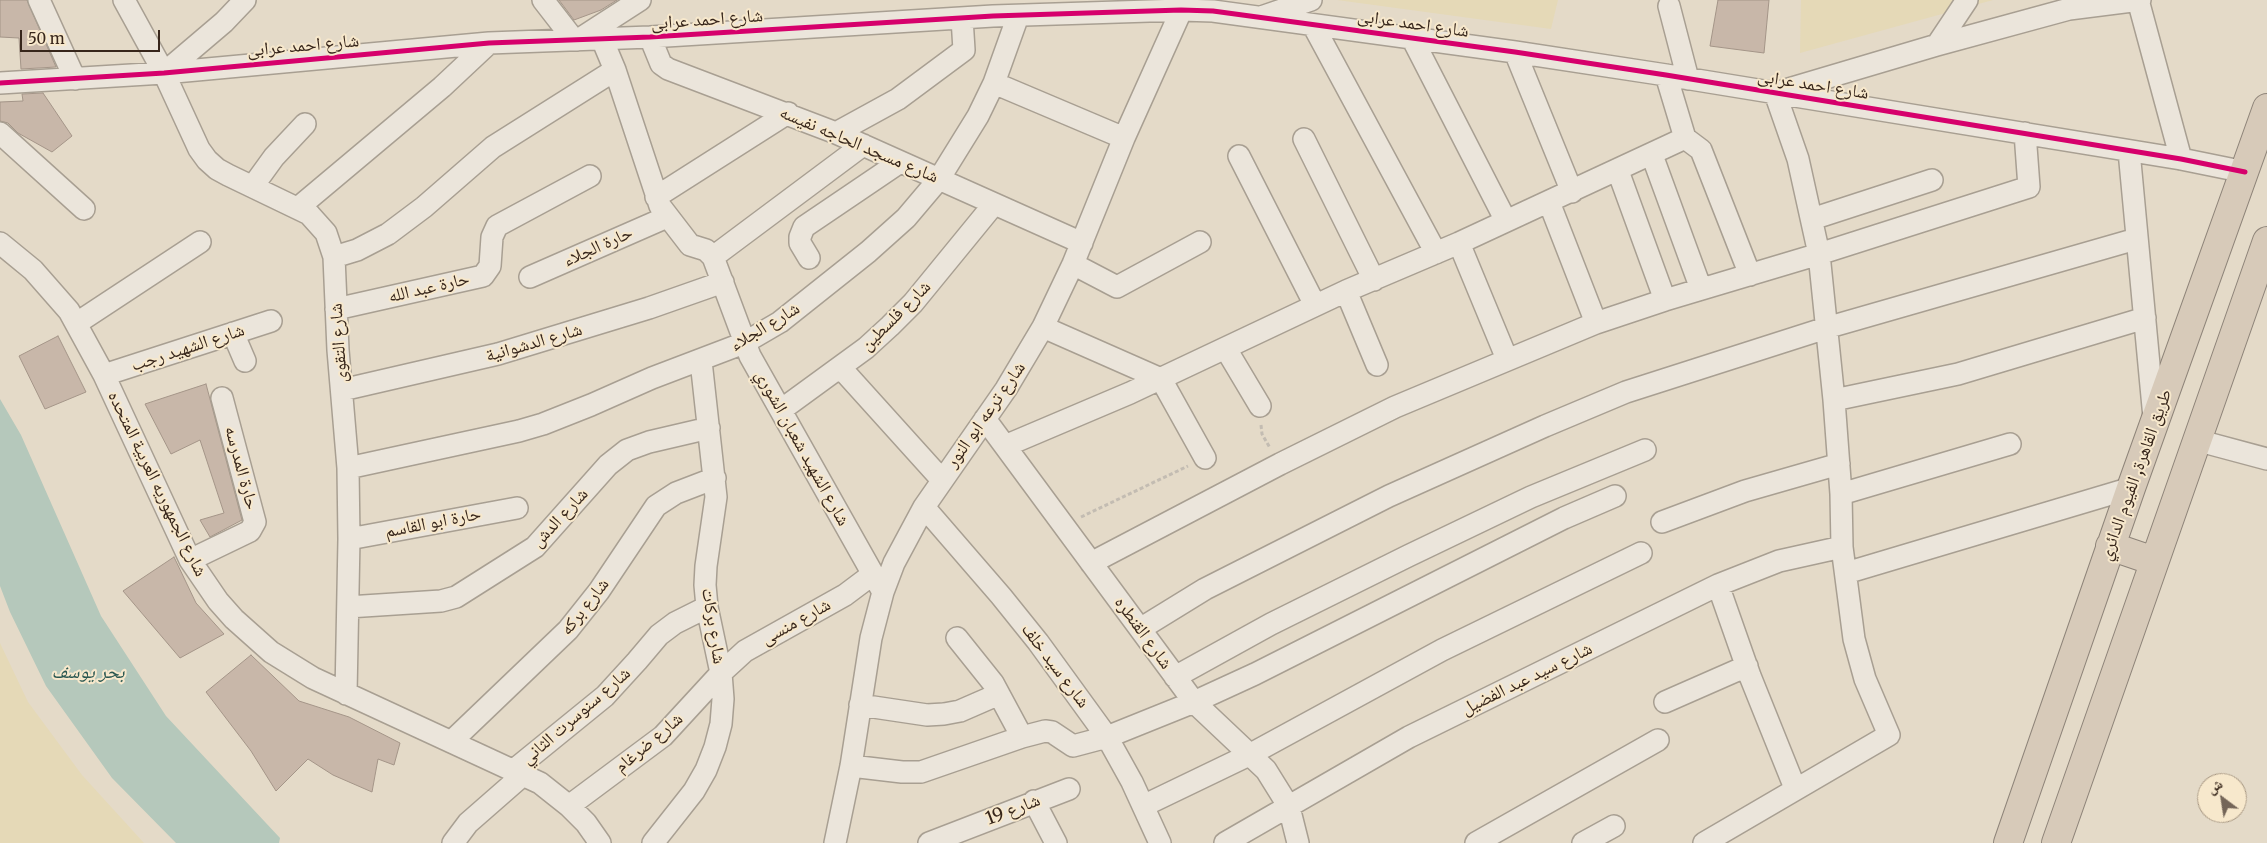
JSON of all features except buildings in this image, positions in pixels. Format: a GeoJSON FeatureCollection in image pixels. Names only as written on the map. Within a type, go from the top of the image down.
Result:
{"type":"FeatureCollection","features":[{"type":"Feature","properties":{"kind":"highway","name":"طريق القاهرة, الفيوم الدائري"},"geometry":{"type":"LineString","coordinates":[[2008,843],[2110,546],[2246,172],[2267,108]]}},
{"type":"Feature","properties":{"kind":"highway"},"geometry":{"type":"LineString","coordinates":[[2056,843],[2267,241]]}},
{"type":"Feature","properties":{"kind":"highway"},"geometry":{"type":"LineString","coordinates":[[2110,546],[2154,561]]}},
{"type":"Feature","properties":{"kind":"street"},"geometry":{"type":"LineString","coordinates":[[39,0],[75,79]]}},
{"type":"Feature","properties":{"kind":"street","name":"شارع التقوى"},"geometry":{"type":"LineString","coordinates":[[124,0],[164,73],[199,149],[207,160],[217,169],[299,207],[318,223],[326,233],[334,257],[348,468],[350,539],[346,694]]}},
{"type":"Feature","properties":{"kind":"street"},"geometry":{"type":"LineString","coordinates":[[164,73],[224,22],[245,0]]}},
{"type":"Feature","properties":{"kind":"street"},"geometry":{"type":"LineString","coordinates":[[543,0],[576,40],[632,2]]}},
{"type":"Feature","properties":{"kind":"street"},"geometry":{"type":"LineString","coordinates":[[1261,17],[1311,0]]}},
{"type":"Feature","properties":{"kind":"street"},"geometry":{"type":"LineString","coordinates":[[1937,45],[1967,0]]}},
{"type":"Feature","properties":{"kind":"street"},"geometry":{"type":"LineString","coordinates":[[1704,843],[1889,734],[1865,679],[1854,638],[1842,547],[1841,494],[1834,400],[1819,254],[1798,159],[1775,93],[1937,45],[2069,9],[2139,0],[2181,159]]}},
{"type":"Feature","properties":{"kind":"street","name":"شارع احمد عرابى"},"geometry":{"type":"LineString","coordinates":[[0,83],[164,73],[489,43],[650,38],[932,10],[962,18],[996,8],[1025,10],[1183,5],[1213,11],[1515,52],[1666,75],[2181,159],[2246,172]]}},
{"type":"Feature","properties":{"kind":"street","name":"شارع ترعه ابو النور"},"geometry":{"type":"LineString","coordinates":[[835,843],[850,766],[878,583],[894,562],[924,507],[1006,389],[1043,327],[1073,264],[1124,138],[1183,5]]}},
{"type":"Feature","properties":{"kind":"street"},"geometry":{"type":"LineString","coordinates":[[1669,6],[1688,79]]}},
{"type":"Feature","properties":{"kind":"street","name":"شارع الجلاء"},"geometry":{"type":"LineString","coordinates":[[348,468],[519,431],[568,415],[652,378],[744,344],[780,322],[868,252],[906,218],[939,179],[965,140],[994,83],[1025,10]]}},
{"type":"Feature","properties":{"kind":"street"},"geometry":{"type":"LineString","coordinates":[[836,133],[898,99],[964,50],[962,18]]}},
{"type":"Feature","properties":{"kind":"street"},"geometry":{"type":"LineString","coordinates":[[1313,25],[1436,253]]}},
{"type":"Feature","properties":{"kind":"street","name":"شارع مسجد الحاجه نفيسه"},"geometry":{"type":"LineString","coordinates":[[650,38],[661,64],[668,69],[788,113],[836,133],[1082,243]]}},
{"type":"Feature","properties":{"kind":"street"},"geometry":{"type":"LineString","coordinates":[[1412,38],[1506,221]]}},
{"type":"Feature","properties":{"kind":"street"},"geometry":{"type":"LineString","coordinates":[[602,39],[615,70],[656,197],[667,217],[690,246],[706,250],[713,257],[863,145]]}},
{"type":"Feature","properties":{"kind":"street"},"geometry":{"type":"LineString","coordinates":[[299,207],[442,87],[489,43]]}},
{"type":"Feature","properties":{"kind":"street"},"geometry":{"type":"LineString","coordinates":[[1515,52],[1572,192]]}},
{"type":"Feature","properties":{"kind":"street"},"geometry":{"type":"LineString","coordinates":[[334,257],[356,250],[388,234],[424,207],[493,147],[615,70]]}},
{"type":"Feature","properties":{"kind":"street"},"geometry":{"type":"LineString","coordinates":[[1666,75],[1685,138],[1702,150],[1750,275]]}},
{"type":"Feature","properties":{"kind":"street"},"geometry":{"type":"LineString","coordinates":[[994,83],[1124,138]]}},
{"type":"Feature","properties":{"kind":"street"},"geometry":{"type":"LineString","coordinates":[[656,197],[788,113]]}},
{"type":"Feature","properties":{"kind":"street"},"geometry":{"type":"LineString","coordinates":[[253,186],[274,156],[305,124]]}},
{"type":"Feature","properties":{"kind":"street"},"geometry":{"type":"LineString","coordinates":[[0,133],[84,209]]}},
{"type":"Feature","properties":{"kind":"street"},"geometry":{"type":"LineString","coordinates":[[1091,563],[1280,464],[1395,407],[1507,359],[1596,324],[1665,300],[2029,188],[2025,133]]}},
{"type":"Feature","properties":{"kind":"street"},"geometry":{"type":"LineString","coordinates":[[1005,446],[1161,379],[1346,291],[1572,192],[1685,138]]}},
{"type":"Feature","properties":{"kind":"street"},"geometry":{"type":"LineString","coordinates":[[1304,139],[1374,280]]}},
{"type":"Feature","properties":{"kind":"street"},"geometry":{"type":"LineString","coordinates":[[2130,151],[2136,239],[2154,423]]}},
{"type":"Feature","properties":{"kind":"street"},"geometry":{"type":"LineString","coordinates":[[1652,155],[1701,289]]}},
{"type":"Feature","properties":{"kind":"street"},"geometry":{"type":"LineString","coordinates":[[1239,156],[1316,305]]}},
{"type":"Feature","properties":{"kind":"street"},"geometry":{"type":"LineString","coordinates":[[809,258],[800,242],[804,227],[900,162]]}},
{"type":"Feature","properties":{"kind":"street"},"geometry":{"type":"LineString","coordinates":[[1618,171],[1665,300]]}},
{"type":"Feature","properties":{"kind":"street","name":"حارة عبد الله"},"geometry":{"type":"LineString","coordinates":[[336,309],[483,276],[490,266],[492,237],[497,226],[590,176]]}},
{"type":"Feature","properties":{"kind":"street"},"geometry":{"type":"LineString","coordinates":[[1812,218],[1932,180]]}},
{"type":"Feature","properties":{"kind":"street"},"geometry":{"type":"LineString","coordinates":[[1549,202],[1596,324]]}},
{"type":"Feature","properties":{"kind":"street","name":"شارع فلسطين"},"geometry":{"type":"LineString","coordinates":[[782,410],[866,348],[913,303],[994,204]]}},
{"type":"Feature","properties":{"kind":"street","name":"حارة الجلاء"},"geometry":{"type":"LineString","coordinates":[[530,277],[667,217]]}},
{"type":"Feature","properties":{"kind":"street"},"geometry":{"type":"LineString","coordinates":[[1140,629],[1205,589],[1388,496],[1626,392],[1826,328],[2136,239]]}},
{"type":"Feature","properties":{"kind":"street"},"geometry":{"type":"LineString","coordinates":[[76,324],[200,242]]}},
{"type":"Feature","properties":{"kind":"street"},"geometry":{"type":"LineString","coordinates":[[1073,264],[1117,287],[1200,242]]}},
{"type":"Feature","properties":{"kind":"street","name":"شارع الجمهوريه العربية المتحده"},"geometry":{"type":"LineString","coordinates":[[0,243],[20,258],[46,283],[69,311],[104,374],[190,560],[218,601],[252,636],[292,666],[346,694],[540,783],[569,806],[586,823],[600,843]]}},
{"type":"Feature","properties":{"kind":"street"},"geometry":{"type":"LineString","coordinates":[[1459,243],[1507,359]]}},
{"type":"Feature","properties":{"kind":"street","name":"شارع الشهيد شعبان الشوري"},"geometry":{"type":"LineString","coordinates":[[713,257],[744,344],[878,583]]}},
{"type":"Feature","properties":{"kind":"street","name":"شارع الدشوانية"},"geometry":{"type":"LineString","coordinates":[[342,390],[498,354],[648,308],[723,282]]}},
{"type":"Feature","properties":{"kind":"street"},"geometry":{"type":"LineString","coordinates":[[1346,291],[1377,365]]}},
{"type":"Feature","properties":{"kind":"street"},"geometry":{"type":"LineString","coordinates":[[1834,400],[1958,374],[2145,318]]}},
{"type":"Feature","properties":{"kind":"street","name":"شارع الشهيد رجب"},"geometry":{"type":"LineString","coordinates":[[104,374],[271,321]]}},
{"type":"Feature","properties":{"kind":"street"},"geometry":{"type":"LineString","coordinates":[[1043,327],[1161,379],[1205,458]]}},
{"type":"Feature","properties":{"kind":"street"},"geometry":{"type":"LineString","coordinates":[[233,333],[245,361]]}},
{"type":"Feature","properties":{"kind":"street"},"geometry":{"type":"LineString","coordinates":[[1226,349],[1260,406]]}},
{"type":"Feature","properties":{"kind":"street","name":"شارع بركات"},"geometry":{"type":"LineString","coordinates":[[653,843],[694,791],[706,770],[721,724],[721,673],[707,607],[706,566],[714,516],[715,478],[701,361]]}},
{"type":"Feature","properties":{"kind":"street"},"geometry":{"type":"LineString","coordinates":[[840,367],[942,480]]}},
{"type":"Feature","properties":{"kind":"street","name":"حارة المدرسه"},"geometry":{"type":"LineString","coordinates":[[190,560],[246,534],[255,522],[222,398]]}},
{"type":"Feature","properties":{"kind":"street","name":"شارع القنطره"},"geometry":{"type":"LineString","coordinates":[[985,419],[1194,702],[1266,770],[1289,807],[1298,843]]}},
{"type":"Feature","properties":{"kind":"street","name":"شارع الدش"},"geometry":{"type":"LineString","coordinates":[[348,607],[441,601],[456,597],[535,547],[608,465],[622,453],[644,443],[709,428]]}},
{"type":"Feature","properties":{"kind":"street"},"geometry":{"type":"LineString","coordinates":[[2196,440],[2267,459]]}},
{"type":"Feature","properties":{"kind":"street"},"geometry":{"type":"LineString","coordinates":[[1841,494],[2010,444]]}},
{"type":"Feature","properties":{"kind":"street"},"geometry":{"type":"LineString","coordinates":[[1175,677],[1262,628],[1417,552],[1531,497],[1644,450]]}},
{"type":"Feature","properties":{"kind":"street"},"geometry":{"type":"LineString","coordinates":[[1662,522],[1745,491],[1839,464]]}},
{"type":"Feature","properties":{"kind":"street","name":"شارع بركه"},"geometry":{"type":"LineString","coordinates":[[452,741],[568,630],[599,591],[656,506],[676,493],[715,478]]}},
{"type":"Feature","properties":{"kind":"street"},"geometry":{"type":"LineString","coordinates":[[1846,573],[2131,488]]}},
{"type":"Feature","properties":{"kind":"street"},"geometry":{"type":"LineString","coordinates":[[850,766],[902,772],[921,772],[1022,737],[1049,730],[1073,746],[1107,737],[1194,702],[1255,674],[1564,518],[1615,496]]}},
{"type":"Feature","properties":{"kind":"street","name":"شارع سيد خلف"},"geometry":{"type":"LineString","coordinates":[[924,507],[1013,611],[1107,737],[1160,843]]}},
{"type":"Feature","properties":{"kind":"street","name":"حارة ابو القاسم"},"geometry":{"type":"LineString","coordinates":[[350,539],[517,508]]}},
{"type":"Feature","properties":{"kind":"street","name":"شارع سيد عبد الفضيل"},"geometry":{"type":"LineString","coordinates":[[1226,843],[1410,736],[1718,585],[1779,561],[1842,547]]}},
{"type":"Feature","properties":{"kind":"street"},"geometry":{"type":"LineString","coordinates":[[1143,806],[1251,754],[1442,650],[1641,553]]}},
{"type":"Feature","properties":{"kind":"street","name":"شارع منسى"},"geometry":{"type":"LineString","coordinates":[[721,673],[754,644],[845,595],[878,583]]}},
{"type":"Feature","properties":{"kind":"street"},"geometry":{"type":"LineString","coordinates":[[1718,585],[1747,666],[1795,788]]}},
{"type":"Feature","properties":{"kind":"street","name":"شارع سنوسرت الثاني"},"geometry":{"type":"LineString","coordinates":[[453,843],[468,823],[519,772],[622,679],[658,635],[675,622],[707,607]]}},
{"type":"Feature","properties":{"kind":"street"},"geometry":{"type":"LineString","coordinates":[[957,638],[999,694],[1022,737]]}},
{"type":"Feature","properties":{"kind":"street"},"geometry":{"type":"LineString","coordinates":[[1665,702],[1747,666]]}},
{"type":"Feature","properties":{"kind":"street","name":"شارع ضرغام"},"geometry":{"type":"LineString","coordinates":[[569,806],[663,736],[721,673]]}},
{"type":"Feature","properties":{"kind":"street"},"geometry":{"type":"LineString","coordinates":[[860,705],[927,715],[944,714],[960,711],[999,694]]}},
{"type":"Feature","properties":{"kind":"street"},"geometry":{"type":"LineString","coordinates":[[1476,843],[1658,740]]}},
{"type":"Feature","properties":{"kind":"street","name":"شارع 19"},"geometry":{"type":"LineString","coordinates":[[930,843],[1069,789]]}},
{"type":"Feature","properties":{"kind":"street"},"geometry":{"type":"LineString","coordinates":[[1034,801],[1056,843]]}},
{"type":"Feature","properties":{"kind":"street"},"geometry":{"type":"LineString","coordinates":[[1583,843],[1614,826]]}},
{"type":"Feature","properties":{"kind":"path"},"geometry":{"type":"LineString","coordinates":[[1260,406],[1262,434],[1280,464]]}},
{"type":"Feature","properties":{"kind":"path"},"geometry":{"type":"LineString","coordinates":[[1064,526],[1205,458]]}},
{"type":"Feature","properties":{"kind":"shaded area"},"geometry":{"type":"Polygon","coordinates":[[[1337,0],[1558,0],[1551,29],[1337,0]]]}},
{"type":"Feature","properties":{"kind":"shaded area"},"geometry":{"type":"Polygon","coordinates":[[[1801,0],[1993,0],[1800,53],[1801,0]]]}},
{"type":"Feature","properties":{"kind":"shaded area"},"geometry":{"type":"Polygon","coordinates":[[[0,643],[28,702],[82,775],[144,843],[0,843],[0,643]]]}},
{"type":"Feature","properties":{"kind":"water","name":"بحر يوسف"},"geometry":{"type":"Polygon","coordinates":[[[0,399],[21,435],[101,616],[166,716],[280,838],[279,843],[176,843],[112,778],[46,686],[10,612],[0,586],[0,399]]]}},
{"type":"Feature","properties":{"kind":"cycle path"},"geometry":{"type":"LineString","coordinates":[[0,83],[164,73],[489,43],[650,37],[993,16],[1181,10],[1213,11],[1515,52],[1666,75],[2181,159],[2245,172]]}}]}
